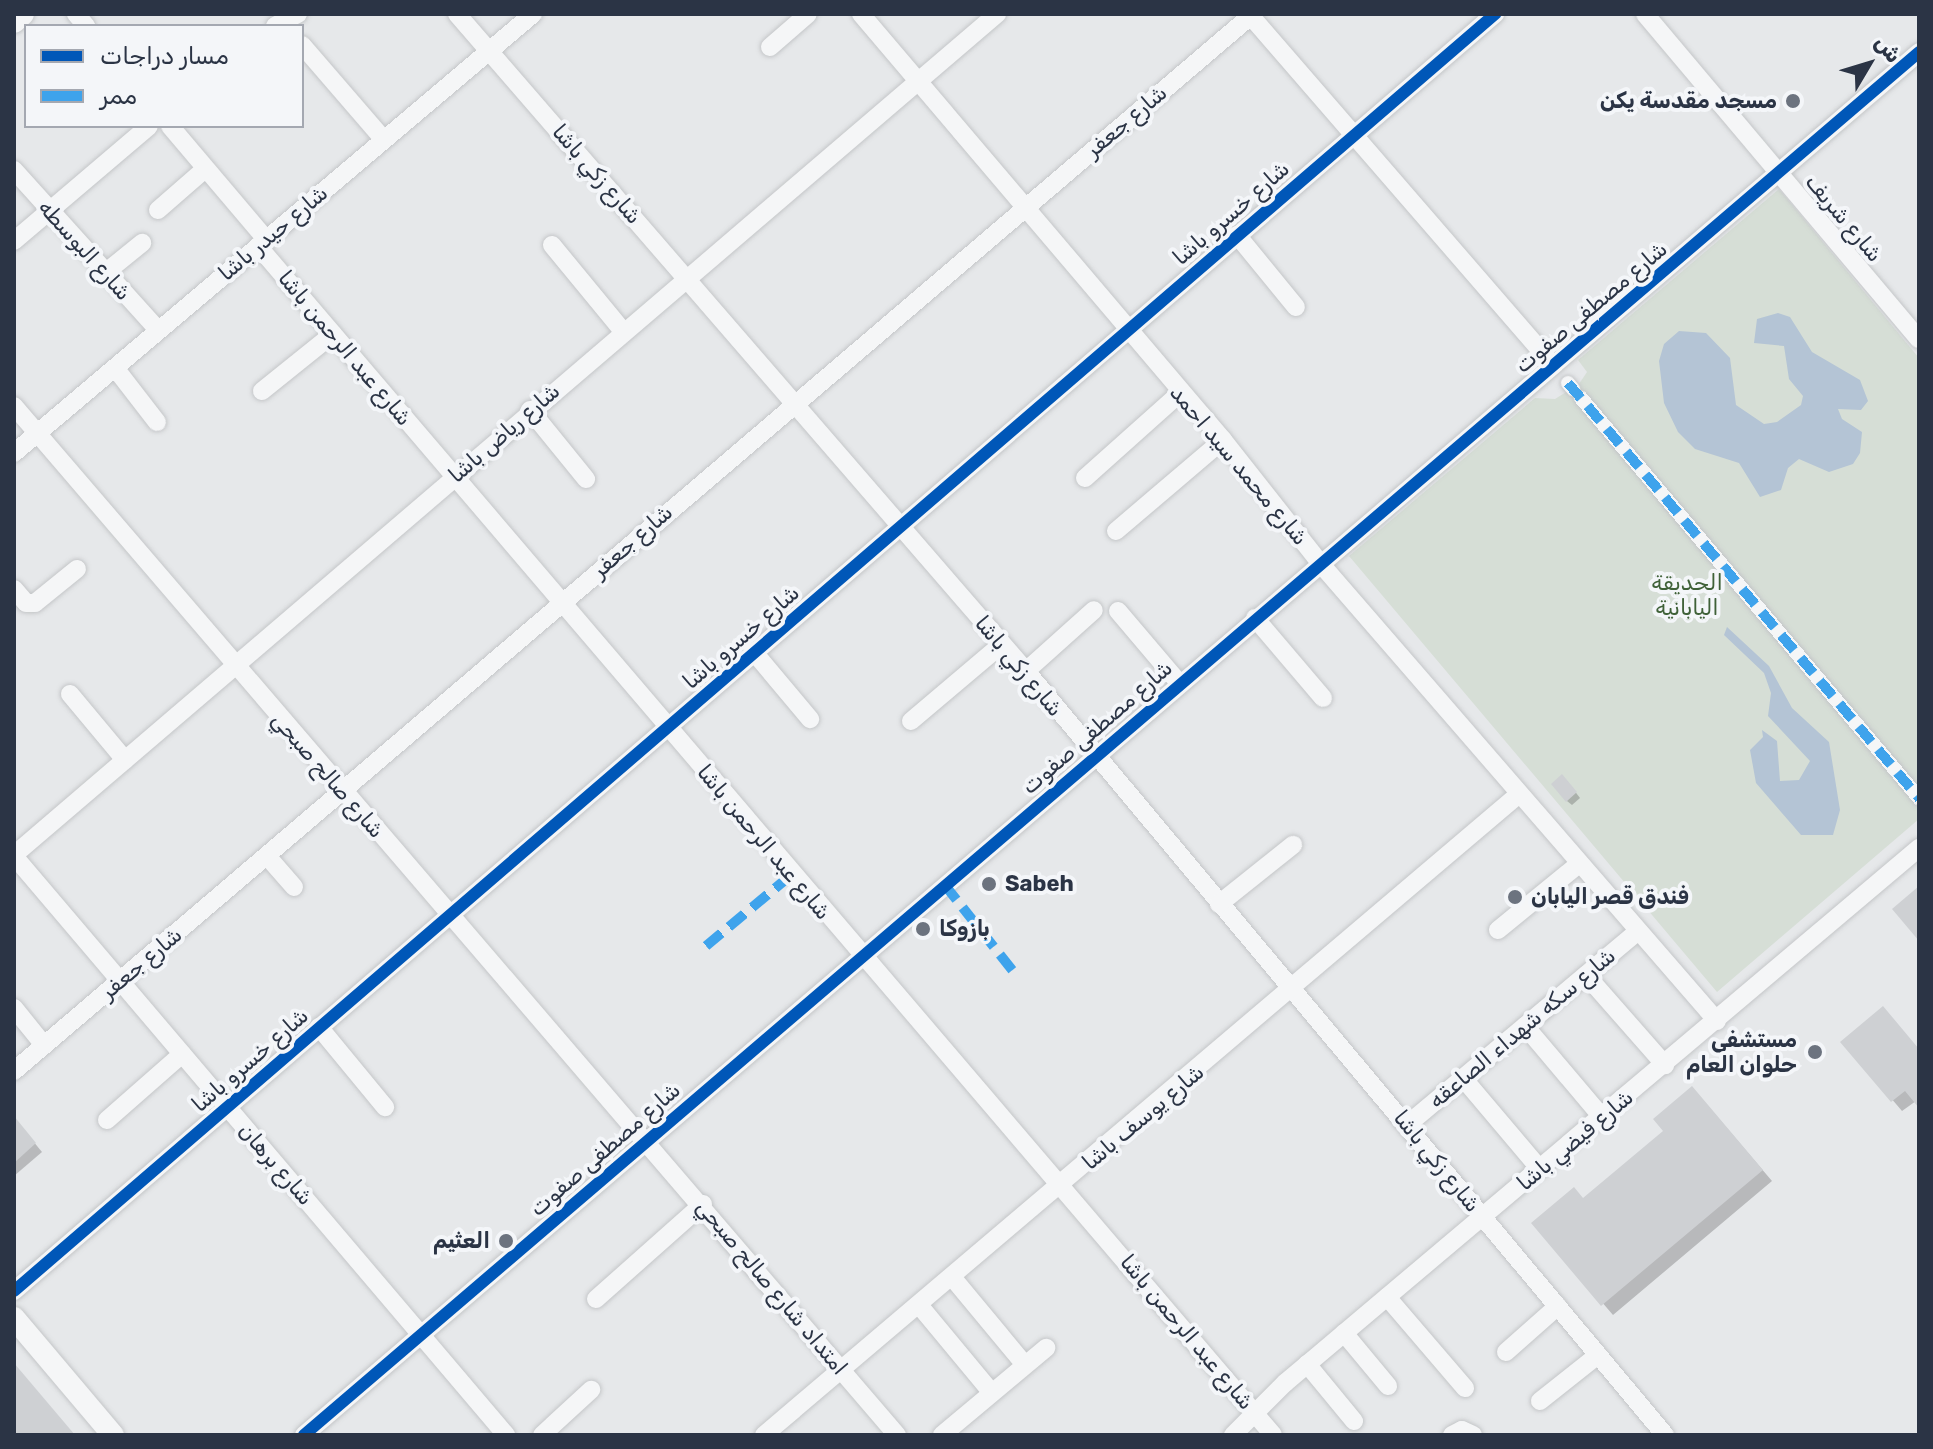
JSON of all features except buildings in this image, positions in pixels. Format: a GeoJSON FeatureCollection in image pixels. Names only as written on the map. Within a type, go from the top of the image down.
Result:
{"type":"FeatureCollection","features":[{"type":"Feature","properties":{"kind":"street"},"geometry":{"type":"LineString","coordinates":[[14,22],[23,14]]}},
{"type":"Feature","properties":{"kind":"street","name":"شارع زكي باشا"},"geometry":{"type":"LineString","coordinates":[[457,14],[687,277],[899,529],[1026,671],[1665,1435]]}},
{"type":"Feature","properties":{"kind":"street","name":"شارع حيدر باشا"},"geometry":{"type":"LineString","coordinates":[[14,453],[533,14]]}},
{"type":"Feature","properties":{"kind":"street"},"geometry":{"type":"LineString","coordinates":[[770,47],[808,14]]}},
{"type":"Feature","properties":{"kind":"street","name":"شارع محمد سيد احمد"},"geometry":{"type":"LineString","coordinates":[[861,14],[1126,331],[1223,440],[1320,563],[1717,1021]]}},
{"type":"Feature","properties":{"kind":"street","name":"شارع رياض باشا"},"geometry":{"type":"LineString","coordinates":[[14,856],[530,410],[997,14]]}},
{"type":"Feature","properties":{"kind":"street","name":"شارع خسرو باشا"},"geometry":{"type":"LineString","coordinates":[[14,1291],[1495,14]]}},
{"type":"Feature","properties":{"kind":"street","name":"شارع شريف"},"geometry":{"type":"LineString","coordinates":[[1645,14],[1919,339]]}},
{"type":"Feature","properties":{"kind":"street"},"geometry":{"type":"LineString","coordinates":[[1251,15],[1351,136],[1552,364]]}},
{"type":"Feature","properties":{"kind":"street","name":"شارع جعفر"},"geometry":{"type":"LineString","coordinates":[[14,1071],[1251,15]]}},
{"type":"Feature","properties":{"kind":"street"},"geometry":{"type":"LineString","coordinates":[[304,47],[383,139]]}},
{"type":"Feature","properties":{"kind":"street","name":"شارع مصطفى صفوت"},"geometry":{"type":"LineString","coordinates":[[304,1435],[1919,52]]}},
{"type":"Feature","properties":{"kind":"street"},"geometry":{"type":"LineString","coordinates":[[14,241],[147,128]]}},
{"type":"Feature","properties":{"kind":"street","name":"شارع عبد الرحمن باشا"},"geometry":{"type":"LineString","coordinates":[[172,128],[333,334],[1058,1189],[1102,1230],[1273,1435]]}},
{"type":"Feature","properties":{"kind":"street"},"geometry":{"type":"LineString","coordinates":[[158,210],[205,169]]}},
{"type":"Feature","properties":{"kind":"street","name":"شارع البوسطه"},"geometry":{"type":"LineString","coordinates":[[14,170],[157,329]]}},
{"type":"Feature","properties":{"kind":"street"},"geometry":{"type":"LineString","coordinates":[[1237,235],[1296,307]]}},
{"type":"Feature","properties":{"kind":"street"},"geometry":{"type":"LineString","coordinates":[[105,273],[142,243]]}},
{"type":"Feature","properties":{"kind":"street"},"geometry":{"type":"LineString","coordinates":[[552,245],[623,331]]}},
{"type":"Feature","properties":{"kind":"street"},"geometry":{"type":"LineString","coordinates":[[262,391],[333,334]]}},
{"type":"Feature","properties":{"kind":"street"},"geometry":{"type":"LineString","coordinates":[[116,369],[157,422]]}},
{"type":"Feature","properties":{"kind":"street"},"geometry":{"type":"LineString","coordinates":[[1574,390],[1919,798]]}},
{"type":"Feature","properties":{"kind":"street"},"geometry":{"type":"LineString","coordinates":[[1085,478],[1180,393]]}},
{"type":"Feature","properties":{"kind":"street","name":"شارع صالح صبحي"},"geometry":{"type":"LineString","coordinates":[[14,406],[343,792],[647,1140]]}},
{"type":"Feature","properties":{"kind":"street"},"geometry":{"type":"LineString","coordinates":[[530,410],[586,479]]}},
{"type":"Feature","properties":{"kind":"street"},"geometry":{"type":"LineString","coordinates":[[1116,531],[1223,440]]}},
{"type":"Feature","properties":{"kind":"street"},"geometry":{"type":"LineString","coordinates":[[14,589],[26,603],[35,603],[77,569]]}},
{"type":"Feature","properties":{"kind":"street"},"geometry":{"type":"LineString","coordinates":[[1026,671],[1094,610]]}},
{"type":"Feature","properties":{"kind":"street"},"geometry":{"type":"LineString","coordinates":[[1118,611],[1179,683]]}},
{"type":"Feature","properties":{"kind":"street"},"geometry":{"type":"LineString","coordinates":[[1255,618],[1323,698]]}},
{"type":"Feature","properties":{"kind":"street"},"geometry":{"type":"LineString","coordinates":[[911,721],[1002,644]]}},
{"type":"Feature","properties":{"kind":"street"},"geometry":{"type":"LineString","coordinates":[[753,651],[810,719]]}},
{"type":"Feature","properties":{"kind":"street"},"geometry":{"type":"LineString","coordinates":[[70,694],[125,760]]}},
{"type":"Feature","properties":{"kind":"street","name":"شارع يوسف باشا"},"geometry":{"type":"LineString","coordinates":[[764,1435],[1058,1189],[1519,794]]}},
{"type":"Feature","properties":{"kind":"street"},"geometry":{"type":"LineString","coordinates":[[1219,904],[1293,845]]}},
{"type":"Feature","properties":{"kind":"street","name":"شارع فيضي باشا"},"geometry":{"type":"LineString","coordinates":[[1233,1435],[1307,1364],[1919,848]]}},
{"type":"Feature","properties":{"kind":"street","name":"شارع برهان"},"geometry":{"type":"LineString","coordinates":[[14,856],[118,982],[423,1332],[506,1435]]}},
{"type":"Feature","properties":{"kind":"street"},"geometry":{"type":"LineString","coordinates":[[267,856],[294,887]]}},
{"type":"Feature","properties":{"kind":"street"},"geometry":{"type":"LineString","coordinates":[[1498,930],[1579,864]]}},
{"type":"Feature","properties":{"kind":"street","name":"شارع سكه شهداء الصاعقه"},"geometry":{"type":"LineString","coordinates":[[1407,1125],[1638,931]]}},
{"type":"Feature","properties":{"kind":"street"},"geometry":{"type":"LineString","coordinates":[[1586,975],[1665,1065]]}},
{"type":"Feature","properties":{"kind":"street"},"geometry":{"type":"LineString","coordinates":[[14,1008],[44,1045]]}},
{"type":"Feature","properties":{"kind":"street"},"geometry":{"type":"LineString","coordinates":[[1525,1026],[1602,1117]]}},
{"type":"Feature","properties":{"kind":"street"},"geometry":{"type":"LineString","coordinates":[[319,1027],[385,1107]]}},
{"type":"Feature","properties":{"kind":"street"},"geometry":{"type":"LineString","coordinates":[[107,1120],[182,1054]]}},
{"type":"Feature","properties":{"kind":"street"},"geometry":{"type":"LineString","coordinates":[[1463,1078],[1540,1169]]}},
{"type":"Feature","properties":{"kind":"street","name":"امتداد شارع صالح صبحي"},"geometry":{"type":"LineString","coordinates":[[647,1140],[897,1435]]}},
{"type":"Feature","properties":{"kind":"street"},"geometry":{"type":"LineString","coordinates":[[596,1299],[703,1204]]}},
{"type":"Feature","properties":{"kind":"street"},"geometry":{"type":"LineString","coordinates":[[952,1277],[1025,1365]]}},
{"type":"Feature","properties":{"kind":"street"},"geometry":{"type":"LineString","coordinates":[[1387,1297],[1465,1388]]}},
{"type":"Feature","properties":{"kind":"street"},"geometry":{"type":"LineString","coordinates":[[919,1305],[992,1393]]}},
{"type":"Feature","properties":{"kind":"street"},"geometry":{"type":"LineString","coordinates":[[1506,1352],[1558,1306]]}},
{"type":"Feature","properties":{"kind":"street"},"geometry":{"type":"LineString","coordinates":[[14,1318],[113,1435]]}},
{"type":"Feature","properties":{"kind":"street"},"geometry":{"type":"LineString","coordinates":[[1344,1333],[1388,1386]]}},
{"type":"Feature","properties":{"kind":"street"},"geometry":{"type":"LineString","coordinates":[[942,1435],[1046,1348]]}},
{"type":"Feature","properties":{"kind":"street"},"geometry":{"type":"LineString","coordinates":[[1540,1401],[1598,1355]]}},
{"type":"Feature","properties":{"kind":"street"},"geometry":{"type":"LineString","coordinates":[[1307,1364],[1354,1421]]}},
{"type":"Feature","properties":{"kind":"street"},"geometry":{"type":"LineString","coordinates":[[542,1435],[591,1390]]}},
{"type":"Feature","properties":{"kind":"street"},"geometry":{"type":"LineString","coordinates":[[1452,1435],[1462,1430],[1473,1435]]}},
{"type":"Feature","properties":{"kind":"green space","name":"الحديقة اليابانية"},"geometry":{"type":"Polygon","coordinates":[[[1779,189],[1919,358],[1919,819],[1717,992],[1349,556],[1535,398],[1555,399],[1579,384],[1587,372],[1578,360],[1779,189]]]}},
{"type":"Feature","properties":{"kind":"water"},"geometry":{"type":"Polygon","coordinates":[[[1778,313],[1790,317],[1812,352],[1860,380],[1868,401],[1861,410],[1838,409],[1842,419],[1862,432],[1860,453],[1853,464],[1829,472],[1799,459],[1788,468],[1781,490],[1760,497],[1739,463],[1695,449],[1678,432],[1664,403],[1659,361],[1664,344],[1679,331],[1706,333],[1730,358],[1736,405],[1764,424],[1777,422],[1801,405],[1803,396],[1789,379],[1784,346],[1754,343],[1757,319],[1778,313]]]}},
{"type":"Feature","properties":{"kind":"water"},"geometry":{"type":"Polygon","coordinates":[[[1727,627],[1769,666],[1792,708],[1829,742],[1840,810],[1833,835],[1801,835],[1756,783],[1750,750],[1763,737],[1762,730],[1777,741],[1780,781],[1799,780],[1810,761],[1768,716],[1771,693],[1764,673],[1724,635],[1727,627]]]}},
{"type":"Feature","properties":{"kind":"marked path"},"geometry":{"type":"LineString","coordinates":[[1568,383],[1919,798]]}},
{"type":"Feature","properties":{"kind":"marked path"},"geometry":{"type":"LineString","coordinates":[[706,946],[791,875]]}},
{"type":"Feature","properties":{"kind":"marked path"},"geometry":{"type":"LineString","coordinates":[[944,884],[1013,971]]}},
{"type":"Feature","properties":{"kind":"cycle path"},"geometry":{"type":"LineString","coordinates":[[14,1291],[1495,14]]}},
{"type":"Feature","properties":{"kind":"cycle path"},"geometry":{"type":"LineString","coordinates":[[304,1435],[1919,52]]}},
{"type":"Feature","properties":{"kind":"place","name":"مسجد مقدسة يكن"},"geometry":{"type":"Point","coordinates":[1793,101]}},
{"type":"Feature","properties":{"kind":"place","name":"Sabeh"},"geometry":{"type":"Point","coordinates":[989,884]}},
{"type":"Feature","properties":{"kind":"place","name":"فندق قصر اليابان"},"geometry":{"type":"Point","coordinates":[1515,897]}},
{"type":"Feature","properties":{"kind":"place","name":"بازوكا"},"geometry":{"type":"Point","coordinates":[923,929]}},
{"type":"Feature","properties":{"kind":"place","name":"مستشفى حلوان العام"},"geometry":{"type":"Point","coordinates":[1815,1052]}},
{"type":"Feature","properties":{"kind":"place","name":"العثيم"},"geometry":{"type":"Point","coordinates":[506,1241]}}]}
